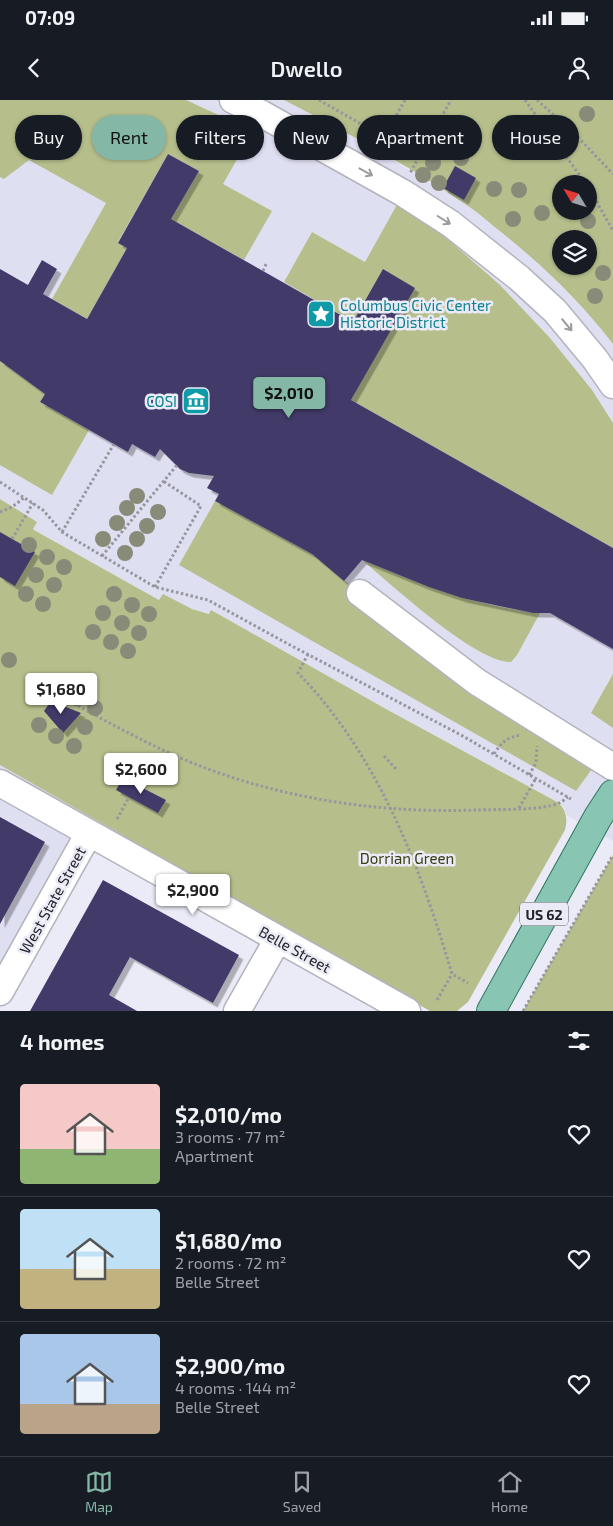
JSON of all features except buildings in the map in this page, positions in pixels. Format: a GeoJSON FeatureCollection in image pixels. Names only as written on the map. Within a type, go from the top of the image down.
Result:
{"type":"FeatureCollection","features":[{"type":"Feature","properties":{"kind":"main road","name":"US 62"},"geometry":{"type":"LineString","coordinates":[[491,1011],[593,826],[613,794]]}},
{"type":"Feature","properties":{"kind":"street"},"geometry":{"type":"LineString","coordinates":[[233,100],[262,114],[403,193],[451,224],[519,278],[555,311],[595,359],[613,385]]}},
{"type":"Feature","properties":{"kind":"street"},"geometry":{"type":"LineString","coordinates":[[360,593],[478,682],[613,767]]}},
{"type":"Feature","properties":{"kind":"street","name":"Belle Street"},"geometry":{"type":"LineString","coordinates":[[0,783],[407,1011]]}},
{"type":"Feature","properties":{"kind":"street","name":"West State Street"},"geometry":{"type":"LineString","coordinates":[[0,992],[89,833]]}},
{"type":"Feature","properties":{"kind":"street"},"geometry":{"type":"LineString","coordinates":[[237,1011],[278,939]]}},
{"type":"Feature","properties":{"kind":"path"},"geometry":{"type":"LineString","coordinates":[[319,100],[357,122]]}},
{"type":"Feature","properties":{"kind":"path"},"geometry":{"type":"LineString","coordinates":[[396,115],[405,100]]}},
{"type":"Feature","properties":{"kind":"path"},"geometry":{"type":"LineString","coordinates":[[442,115],[451,100]]}},
{"type":"Feature","properties":{"kind":"path"},"geometry":{"type":"LineString","coordinates":[[525,100],[579,175]]}},
{"type":"Feature","properties":{"kind":"path"},"geometry":{"type":"LineString","coordinates":[[537,100],[574,133],[613,174]]}},
{"type":"Feature","properties":{"kind":"path"},"geometry":{"type":"LineString","coordinates":[[407,178],[417,160]]}},
{"type":"Feature","properties":{"kind":"path"},"geometry":{"type":"LineString","coordinates":[[598,204],[613,231]]}},
{"type":"Feature","properties":{"kind":"path"},"geometry":{"type":"LineString","coordinates":[[263,270],[267,262]]}},
{"type":"Feature","properties":{"kind":"path"},"geometry":{"type":"LineString","coordinates":[[62,532],[114,444]]}},
{"type":"Feature","properties":{"kind":"path"},"geometry":{"type":"LineString","coordinates":[[102,556],[177,465]]}},
{"type":"Feature","properties":{"kind":"path"},"geometry":{"type":"LineString","coordinates":[[154,587],[201,506],[163,481]]}},
{"type":"Feature","properties":{"kind":"path"},"geometry":{"type":"LineString","coordinates":[[0,482],[43,510],[62,532],[154,587],[208,600],[461,734],[569,798],[550,806],[432,812],[307,798],[208,769],[167,752],[30,679]]}},
{"type":"Feature","properties":{"kind":"path"},"geometry":{"type":"LineString","coordinates":[[0,512],[12,507],[25,497]]}},
{"type":"Feature","properties":{"kind":"path"},"geometry":{"type":"LineString","coordinates":[[12,539],[33,503]]}},
{"type":"Feature","properties":{"kind":"path"},"geometry":{"type":"LineString","coordinates":[[308,654],[298,673],[325,702],[364,758],[390,808],[422,879],[452,974],[468,983]]}},
{"type":"Feature","properties":{"kind":"path"},"geometry":{"type":"LineString","coordinates":[[494,754],[501,744],[513,736],[528,735]]}},
{"type":"Feature","properties":{"kind":"path"},"geometry":{"type":"LineString","coordinates":[[529,775],[536,763],[538,743]]}},
{"type":"Feature","properties":{"kind":"path"},"geometry":{"type":"LineString","coordinates":[[384,756],[396,769]]}},
{"type":"Feature","properties":{"kind":"path"},"geometry":{"type":"LineString","coordinates":[[519,809],[536,778]]}},
{"type":"Feature","properties":{"kind":"path"},"geometry":{"type":"LineString","coordinates":[[117,819],[129,797]]}},
{"type":"Feature","properties":{"kind":"path"},"geometry":{"type":"LineString","coordinates":[[523,1011],[613,855]]}},
{"type":"Feature","properties":{"kind":"path"},"geometry":{"type":"LineString","coordinates":[[437,1000],[452,974]]}},
{"type":"Feature","properties":{"kind":"shaded area"},"geometry":{"type":"Polygon","coordinates":[[[0,100],[284,100],[313,115],[274,115],[274,160],[347,160],[347,133],[351,135],[357,139],[357,160],[393,160],[466,204],[525,252],[551,276],[598,324],[613,344],[613,841],[566,815],[564,807],[559,803],[211,614],[161,601],[34,530],[0,499],[0,100]]]}},
{"type":"Feature","properties":{"kind":"shaded area"},"geometry":{"type":"Polygon","coordinates":[[[0,765],[97,820],[0,992],[0,765]]]}},
{"type":"Feature","properties":{"kind":"green space"},"geometry":{"type":"Polygon","coordinates":[[[0,100],[186,100],[218,115],[176,115],[176,158],[168,154],[166,158],[166,115],[92,115],[92,160],[165,160],[118,242],[127,248],[87,319],[52,299],[106,203],[29,160],[4,179],[0,177],[0,100]]]}},
{"type":"Feature","properties":{"kind":"green space"},"geometry":{"type":"Polygon","coordinates":[[[284,100],[613,100],[613,344],[588,313],[516,245],[474,210],[395,160],[482,160],[482,115],[357,115],[357,139],[347,134],[347,115],[312,115],[284,100]]]}},
{"type":"Feature","properties":{"kind":"green space"},"geometry":{"type":"Polygon","coordinates":[[[179,160],[237,160],[223,184],[272,211],[244,260],[171,219],[199,171],[179,160]]]}},
{"type":"Feature","properties":{"kind":"green space"},"geometry":{"type":"Polygon","coordinates":[[[399,201],[444,236],[500,285],[550,338],[592,390],[613,423],[613,548],[351,400],[414,288],[383,270],[353,322],[284,282],[312,232],[365,262],[399,201]]]}},
{"type":"Feature","properties":{"kind":"green space"},"geometry":{"type":"Polygon","coordinates":[[[0,361],[45,394],[40,402],[89,430],[52,495],[0,465],[0,361]]]}},
{"type":"Feature","properties":{"kind":"green space","name":"Dorrian Green"},"geometry":{"type":"Polygon","coordinates":[[[0,499],[37,522],[34,530],[159,600],[163,594],[192,609],[209,614],[211,610],[386,709],[559,803],[566,815],[565,830],[468,1002],[457,1011],[430,1011],[0,765],[0,499]]]}},
{"type":"Feature","properties":{"kind":"green space"},"geometry":{"type":"Polygon","coordinates":[[[215,501],[312,554],[360,593],[600,758],[576,791],[179,565],[215,501]]]}},
{"type":"Feature","properties":{"kind":"green space"},"geometry":{"type":"Polygon","coordinates":[[[362,560],[415,581],[469,599],[506,608],[540,613],[517,655],[511,662],[496,659],[477,650],[434,620],[362,560]]]}},
{"type":"Feature","properties":{"kind":"green space"},"geometry":{"type":"Polygon","coordinates":[[[613,674],[613,728],[591,713],[613,674]]]}},
{"type":"Feature","properties":{"kind":"green space"},"geometry":{"type":"Polygon","coordinates":[[[613,855],[613,1011],[523,1011],[613,855]]]}},
{"type":"Feature","properties":{"kind":"place","name":"Columbus Civic Center Historic District"},"geometry":{"type":"Point","coordinates":[321,314]}},
{"type":"Feature","properties":{"kind":"place","name":"COSI"},"geometry":{"type":"Point","coordinates":[196,401]}}]}
